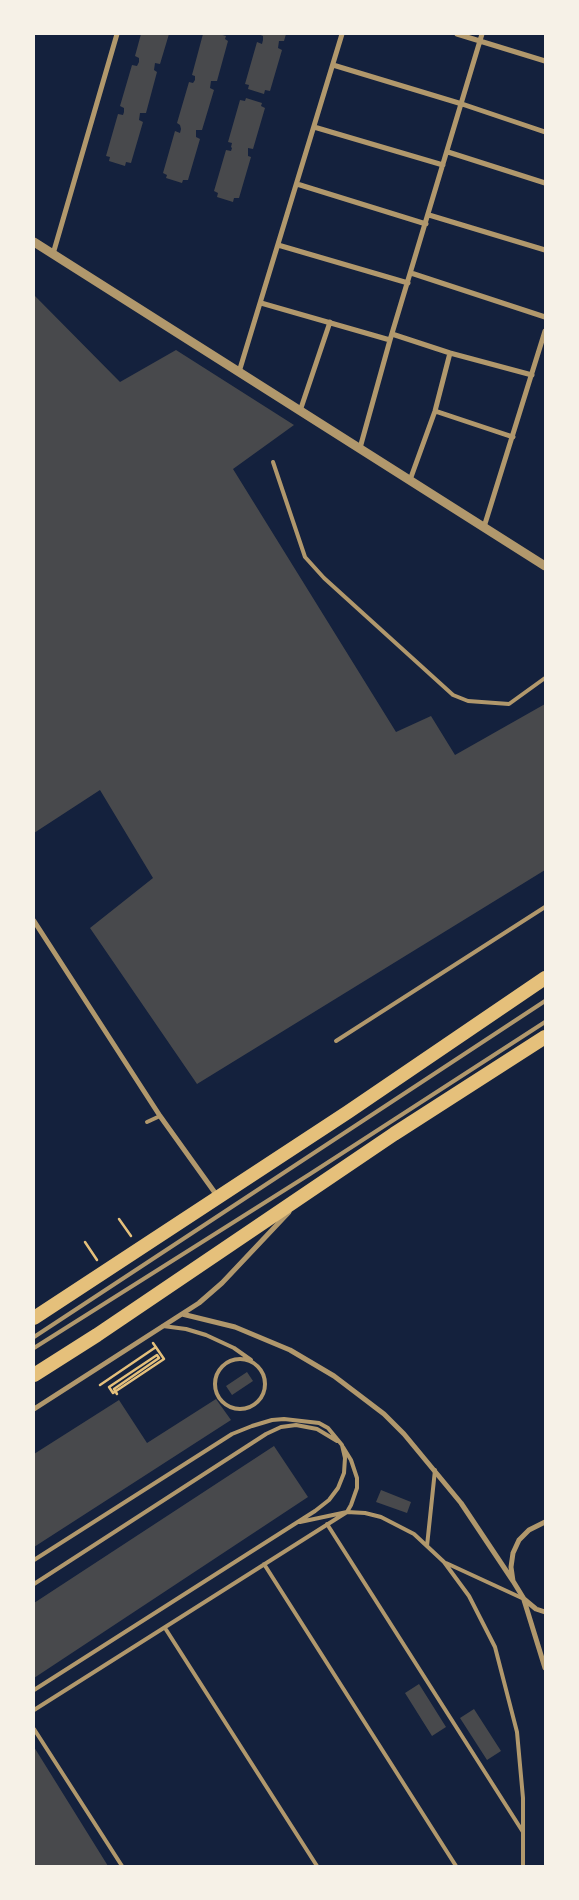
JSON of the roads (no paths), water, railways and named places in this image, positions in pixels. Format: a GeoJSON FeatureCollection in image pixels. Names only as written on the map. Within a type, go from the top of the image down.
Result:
{"type":"FeatureCollection","features":[{"type":"Feature","properties":{"kind":"highway"},"geometry":{"type":"LineString","coordinates":[[34,1318],[371,1096],[545,978]]}},
{"type":"Feature","properties":{"kind":"highway"},"geometry":{"type":"LineString","coordinates":[[34,1375],[97,1335],[394,1134],[545,1037]]}},
{"type":"Feature","properties":{"kind":"street"},"geometry":{"type":"LineString","coordinates":[[53,254],[117,34]]}},
{"type":"Feature","properties":{"kind":"street"},"geometry":{"type":"LineString","coordinates":[[239,372],[342,34]]}},
{"type":"Feature","properties":{"kind":"street"},"geometry":{"type":"LineString","coordinates":[[457,34],[545,61]]}},
{"type":"Feature","properties":{"kind":"street"},"geometry":{"type":"LineString","coordinates":[[360,448],[390,340],[482,34]]}},
{"type":"Feature","properties":{"kind":"street"},"geometry":{"type":"LineString","coordinates":[[333,65],[462,104],[545,132]]}},
{"type":"Feature","properties":{"kind":"street"},"geometry":{"type":"LineString","coordinates":[[314,127],[443,165]]}},
{"type":"Feature","properties":{"kind":"street"},"geometry":{"type":"LineString","coordinates":[[448,152],[545,184]]}},
{"type":"Feature","properties":{"kind":"street"},"geometry":{"type":"LineString","coordinates":[[297,184],[426,224]]}},
{"type":"Feature","properties":{"kind":"street"},"geometry":{"type":"LineString","coordinates":[[429,215],[545,250]]}},
{"type":"Feature","properties":{"kind":"street"},"geometry":{"type":"LineString","coordinates":[[34,242],[545,566]]}},
{"type":"Feature","properties":{"kind":"street"},"geometry":{"type":"LineString","coordinates":[[278,245],[408,283]]}},
{"type":"Feature","properties":{"kind":"street"},"geometry":{"type":"LineString","coordinates":[[411,273],[545,317]]}},
{"type":"Feature","properties":{"kind":"street"},"geometry":{"type":"LineString","coordinates":[[261,303],[390,340]]}},
{"type":"Feature","properties":{"kind":"street"},"geometry":{"type":"LineString","coordinates":[[300,411],[330,322]]}},
{"type":"Feature","properties":{"kind":"street"},"geometry":{"type":"LineString","coordinates":[[484,527],[545,331]]}},
{"type":"Feature","properties":{"kind":"street"},"geometry":{"type":"LineString","coordinates":[[392,334],[450,353],[532,375]]}},
{"type":"Feature","properties":{"kind":"street"},"geometry":{"type":"LineString","coordinates":[[410,480],[435,411],[450,353]]}},
{"type":"Feature","properties":{"kind":"street"},"geometry":{"type":"LineString","coordinates":[[435,411],[513,437]]}},
{"type":"Feature","properties":{"kind":"street"},"geometry":{"type":"LineString","coordinates":[[34,920],[160,1116],[218,1197]]}},
{"type":"Feature","properties":{"kind":"street"},"geometry":{"type":"LineString","coordinates":[[34,1408],[182,1314],[222,1283],[307,1193]]}},
{"type":"Feature","properties":{"kind":"street"},"geometry":{"type":"LineString","coordinates":[[182,1314],[235,1327],[290,1350],[334,1376],[384,1414],[435,1470],[482,1533],[513,1581],[524,1599],[545,1668]]}},
{"type":"Feature","properties":{"kind":"street"},"geometry":{"type":"LineString","coordinates":[[513,1581],[511,1567],[513,1553],[519,1540],[529,1530],[545,1522]]}},
{"type":"Feature","properties":{"kind":"street"},"geometry":{"type":"LineString","coordinates":[[524,1599],[536,1609],[545,1612]]}},
{"type":"Feature","properties":{"kind":"lane"},"geometry":{"type":"LineString","coordinates":[[272,462],[305,557],[324,578],[453,695],[468,701],[509,704],[545,678]]}},
{"type":"Feature","properties":{"kind":"lane"},"geometry":{"type":"LineString","coordinates":[[336,1040],[545,907]]}},
{"type":"Feature","properties":{"kind":"lane"},"geometry":{"type":"LineString","coordinates":[[34,1338],[545,1001]]}},
{"type":"Feature","properties":{"kind":"lane"},"geometry":{"type":"LineString","coordinates":[[34,1348],[310,1174],[545,1022]]}},
{"type":"Feature","properties":{"kind":"lane"},"geometry":{"type":"LineString","coordinates":[[147,1122],[160,1116]]}},
{"type":"Feature","properties":{"kind":"lane"},"geometry":{"type":"LineString","coordinates":[[163,1326],[197,1331],[223,1342],[239,1351],[256,1364],[261,1370],[265,1385],[260,1399],[255,1404],[242,1409],[227,1406],[220,1400],[214,1384],[220,1368],[225,1363],[240,1358],[256,1364]]}},
{"type":"Feature","properties":{"kind":"lane"},"geometry":{"type":"LineString","coordinates":[[34,1560],[232,1434],[272,1420],[284,1419],[320,1423],[328,1428],[342,1444],[351,1460],[357,1478],[355,1497],[347,1512],[34,1710]]}},
{"type":"Feature","properties":{"kind":"lane"},"geometry":{"type":"LineString","coordinates":[[34,1584],[266,1434],[281,1427],[307,1426],[317,1429],[342,1444],[345,1458],[344,1473],[338,1488],[329,1500],[34,1690]]}},
{"type":"Feature","properties":{"kind":"lane"},"geometry":{"type":"LineString","coordinates":[[427,1546],[435,1470]]}},
{"type":"Feature","properties":{"kind":"lane"},"geometry":{"type":"LineString","coordinates":[[297,1522],[347,1512],[365,1513],[398,1524],[414,1534],[444,1562],[468,1596],[495,1647],[516,1732],[523,1798],[523,1866]]}},
{"type":"Feature","properties":{"kind":"lane"},"geometry":{"type":"LineString","coordinates":[[327,1524],[524,1834]]}},
{"type":"Feature","properties":{"kind":"lane"},"geometry":{"type":"LineString","coordinates":[[444,1562],[524,1599]]}},
{"type":"Feature","properties":{"kind":"lane"},"geometry":{"type":"LineString","coordinates":[[264,1564],[456,1866]]}},
{"type":"Feature","properties":{"kind":"lane"},"geometry":{"type":"LineString","coordinates":[[165,1628],[317,1866]]}},
{"type":"Feature","properties":{"kind":"lane"},"geometry":{"type":"LineString","coordinates":[[34,1729],[122,1866]]}}]}
